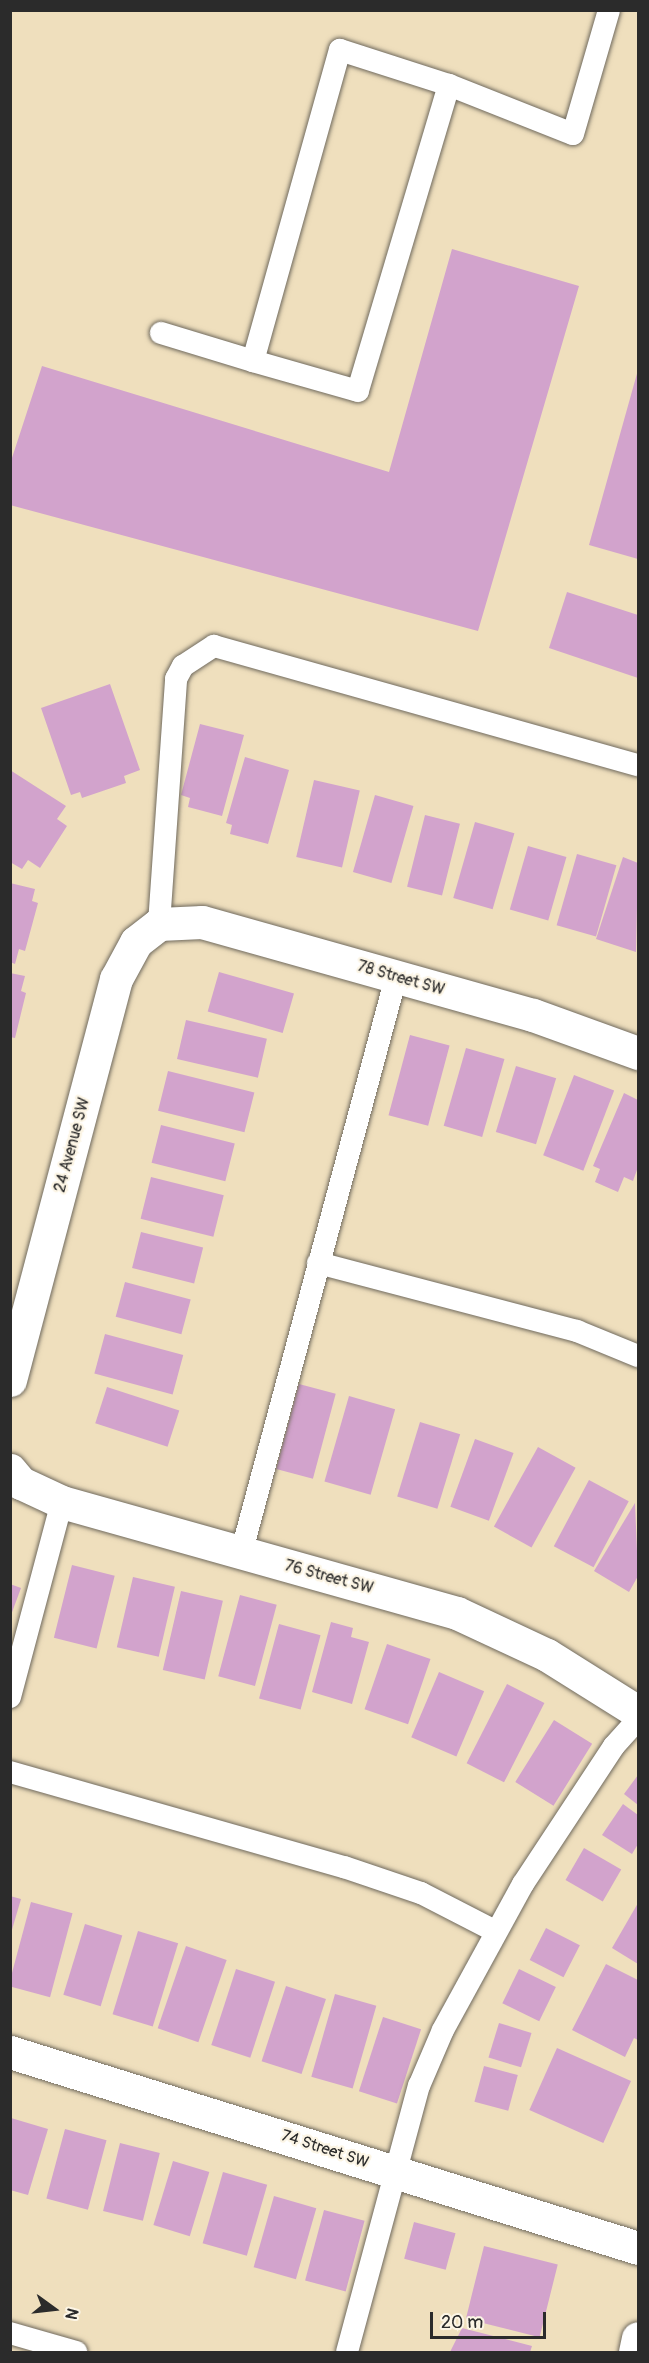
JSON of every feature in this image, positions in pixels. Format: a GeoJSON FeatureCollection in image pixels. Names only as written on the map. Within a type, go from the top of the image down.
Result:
{"type":"FeatureCollection","features":[{"type":"Feature","properties":{"kind":"street","name":"78 Street SW"},"geometry":{"type":"LineString","coordinates":[[159,924],[202,922],[532,1015],[639,1053]]}},
{"type":"Feature","properties":{"kind":"street","name":"24 Avenue SW"},"geometry":{"type":"LineString","coordinates":[[10,1380],[116,979],[136,942],[159,924]]}},
{"type":"Feature","properties":{"kind":"street","name":"76 Street SW"},"geometry":{"type":"LineString","coordinates":[[10,1470],[21,1482],[62,1502],[458,1613],[547,1655],[639,1712]]}},
{"type":"Feature","properties":{"kind":"street","name":"74 Street SW"},"geometry":{"type":"LineString","coordinates":[[10,2052],[639,2248]]}},
{"type":"Feature","properties":{"kind":"street"},"geometry":{"type":"LineString","coordinates":[[635,2352],[639,2338]]}},
{"type":"Feature","properties":{"kind":"lane"},"geometry":{"type":"LineString","coordinates":[[253,361],[340,50],[449,85],[573,134],[609,10]]}},
{"type":"Feature","properties":{"kind":"lane"},"geometry":{"type":"LineString","coordinates":[[161,333],[358,391],[449,85]]}},
{"type":"Feature","properties":{"kind":"lane"},"geometry":{"type":"LineString","coordinates":[[159,924],[176,679],[183,666],[214,646],[639,765]]}},
{"type":"Feature","properties":{"kind":"lane"},"geometry":{"type":"LineString","coordinates":[[241,1554],[396,977]]}},
{"type":"Feature","properties":{"kind":"lane"},"geometry":{"type":"LineString","coordinates":[[318,1263],[577,1331],[639,1356]]}},
{"type":"Feature","properties":{"kind":"lane"},"geometry":{"type":"LineString","coordinates":[[10,1697],[62,1502]]}},
{"type":"Feature","properties":{"kind":"lane"},"geometry":{"type":"LineString","coordinates":[[347,2352],[419,2086],[495,1931],[555,1832],[639,1719]]}},
{"type":"Feature","properties":{"kind":"lane"},"geometry":{"type":"LineString","coordinates":[[10,1772],[344,1867],[421,1893],[495,1931]]}},
{"type":"Feature","properties":{"kind":"lane"},"geometry":{"type":"LineString","coordinates":[[10,2333],[76,2352]]}},
{"type":"Feature","properties":{"kind":"building"},"geometry":{"type":"Polygon","coordinates":[[[452,249],[579,286],[478,631],[10,505],[10,464],[42,366],[389,472],[452,249]]]}},
{"type":"Feature","properties":{"kind":"building"},"geometry":{"type":"Polygon","coordinates":[[[638,370],[638,559],[589,545],[638,370]]]}},
{"type":"Feature","properties":{"kind":"building"},"geometry":{"type":"Polygon","coordinates":[[[567,592],[638,615],[638,678],[549,648],[567,592]]]}},
{"type":"Feature","properties":{"kind":"building"},"geometry":{"type":"Polygon","coordinates":[[[110,684],[140,770],[124,776],[126,783],[82,798],[80,792],[71,795],[41,708],[110,684]]]}},
{"type":"Feature","properties":{"kind":"building"},"geometry":{"type":"Polygon","coordinates":[[[200,724],[244,735],[222,816],[188,807],[190,798],[181,795],[200,724]]]}},
{"type":"Feature","properties":{"kind":"building"},"geometry":{"type":"Polygon","coordinates":[[[245,757],[289,770],[268,844],[230,834],[232,825],[226,823],[245,757]]]}},
{"type":"Feature","properties":{"kind":"building"},"geometry":{"type":"Polygon","coordinates":[[[10,770],[66,806],[57,819],[67,826],[40,868],[28,860],[22,869],[10,862],[10,770]]]}},
{"type":"Feature","properties":{"kind":"building"},"geometry":{"type":"Polygon","coordinates":[[[314,780],[360,791],[342,868],[296,857],[314,780]]]}},
{"type":"Feature","properties":{"kind":"building"},"geometry":{"type":"Polygon","coordinates":[[[375,795],[413,806],[391,883],[353,872],[375,795]]]}},
{"type":"Feature","properties":{"kind":"building"},"geometry":{"type":"Polygon","coordinates":[[[425,815],[460,824],[442,896],[407,887],[425,815]]]}},
{"type":"Feature","properties":{"kind":"building"},"geometry":{"type":"Polygon","coordinates":[[[475,822],[514,833],[493,909],[453,898],[475,822]]]}},
{"type":"Feature","properties":{"kind":"building"},"geometry":{"type":"Polygon","coordinates":[[[528,846],[566,857],[548,920],[510,909],[528,846]]]}},
{"type":"Feature","properties":{"kind":"building"},"geometry":{"type":"Polygon","coordinates":[[[577,854],[616,865],[596,936],[557,925],[577,854]]]}},
{"type":"Feature","properties":{"kind":"building"},"geometry":{"type":"Polygon","coordinates":[[[623,857],[638,863],[636,952],[596,939],[623,857]]]}},
{"type":"Feature","properties":{"kind":"building"},"geometry":{"type":"Polygon","coordinates":[[[10,883],[35,889],[32,901],[38,903],[25,951],[19,949],[15,964],[10,962],[10,883]]]}},
{"type":"Feature","properties":{"kind":"building"},"geometry":{"type":"Polygon","coordinates":[[[219,972],[294,993],[283,1033],[208,1011],[219,972]]]}},
{"type":"Feature","properties":{"kind":"building"},"geometry":{"type":"Polygon","coordinates":[[[10,973],[25,976],[21,991],[26,993],[15,1038],[10,1037],[10,973]]]}},
{"type":"Feature","properties":{"kind":"building"},"geometry":{"type":"Polygon","coordinates":[[[186,1020],[267,1039],[258,1078],[177,1059],[186,1020]]]}},
{"type":"Feature","properties":{"kind":"building"},"geometry":{"type":"Polygon","coordinates":[[[410,1035],[450,1046],[428,1126],[389,1115],[410,1035]]]}},
{"type":"Feature","properties":{"kind":"building"},"geometry":{"type":"Polygon","coordinates":[[[466,1048],[504,1059],[482,1137],[444,1126],[466,1048]]]}},
{"type":"Feature","properties":{"kind":"building"},"geometry":{"type":"Polygon","coordinates":[[[516,1066],[556,1078],[536,1144],[496,1132],[516,1066]]]}},
{"type":"Feature","properties":{"kind":"building"},"geometry":{"type":"Polygon","coordinates":[[[168,1071],[254,1093],[244,1132],[158,1111],[168,1071]]]}},
{"type":"Feature","properties":{"kind":"building"},"geometry":{"type":"Polygon","coordinates":[[[574,1075],[614,1090],[583,1171],[543,1155],[574,1075]]]}},
{"type":"Feature","properties":{"kind":"building"},"geometry":{"type":"Polygon","coordinates":[[[624,1093],[638,1100],[638,1167],[633,1181],[624,1177],[618,1192],[595,1182],[600,1169],[593,1166],[624,1093]]]}},
{"type":"Feature","properties":{"kind":"building"},"geometry":{"type":"Polygon","coordinates":[[[161,1125],[235,1143],[225,1181],[152,1163],[161,1125]]]}},
{"type":"Feature","properties":{"kind":"building"},"geometry":{"type":"Polygon","coordinates":[[[151,1177],[224,1195],[213,1237],[141,1219],[151,1177]]]}},
{"type":"Feature","properties":{"kind":"building"},"geometry":{"type":"Polygon","coordinates":[[[141,1232],[203,1247],[194,1283],[132,1268],[141,1232]]]}},
{"type":"Feature","properties":{"kind":"building"},"geometry":{"type":"Polygon","coordinates":[[[125,1282],[191,1300],[181,1334],[116,1317],[125,1282]]]}},
{"type":"Feature","properties":{"kind":"building"},"geometry":{"type":"Polygon","coordinates":[[[105,1334],[183,1355],[173,1395],[94,1374],[105,1334]]]}},
{"type":"Feature","properties":{"kind":"building"},"geometry":{"type":"Polygon","coordinates":[[[299,1384],[336,1394],[313,1479],[276,1469],[299,1384]]]}},
{"type":"Feature","properties":{"kind":"building"},"geometry":{"type":"Polygon","coordinates":[[[107,1387],[179,1410],[168,1447],[95,1423],[107,1387]]]}},
{"type":"Feature","properties":{"kind":"building"},"geometry":{"type":"Polygon","coordinates":[[[349,1396],[395,1409],[371,1495],[324,1482],[349,1396]]]}},
{"type":"Feature","properties":{"kind":"building"},"geometry":{"type":"Polygon","coordinates":[[[420,1422],[460,1434],[437,1509],[397,1497],[420,1422]]]}},
{"type":"Feature","properties":{"kind":"building"},"geometry":{"type":"Polygon","coordinates":[[[475,1439],[514,1453],[489,1521],[450,1507],[475,1439]]]}},
{"type":"Feature","properties":{"kind":"building"},"geometry":{"type":"Polygon","coordinates":[[[538,1447],[576,1468],[531,1547],[494,1527],[538,1447]]]}},
{"type":"Feature","properties":{"kind":"building"},"geometry":{"type":"Polygon","coordinates":[[[589,1480],[629,1501],[594,1567],[554,1546],[589,1480]]]}},
{"type":"Feature","properties":{"kind":"building"},"geometry":{"type":"Polygon","coordinates":[[[635,1503],[638,1576],[629,1592],[594,1571],[635,1503]]]}},
{"type":"Feature","properties":{"kind":"building"},"geometry":{"type":"Polygon","coordinates":[[[72,1565],[115,1576],[97,1648],[54,1638],[72,1565]]]}},
{"type":"Feature","properties":{"kind":"building"},"geometry":{"type":"Polygon","coordinates":[[[133,1577],[175,1587],[159,1657],[117,1647],[133,1577]]]}},
{"type":"Feature","properties":{"kind":"building"},"geometry":{"type":"Polygon","coordinates":[[[10,1584],[21,1588],[11,1615],[10,1615],[10,1584]]]}},
{"type":"Feature","properties":{"kind":"building"},"geometry":{"type":"Polygon","coordinates":[[[181,1591],[223,1601],[205,1680],[163,1670],[181,1591]]]}},
{"type":"Feature","properties":{"kind":"building"},"geometry":{"type":"Polygon","coordinates":[[[240,1595],[277,1605],[255,1686],[218,1676],[240,1595]]]}},
{"type":"Feature","properties":{"kind":"building"},"geometry":{"type":"Polygon","coordinates":[[[331,1622],[353,1628],[351,1637],[369,1642],[352,1704],[312,1692],[331,1622]]]}},
{"type":"Feature","properties":{"kind":"building"},"geometry":{"type":"Polygon","coordinates":[[[279,1624],[321,1635],[301,1710],[259,1698],[279,1624]]]}},
{"type":"Feature","properties":{"kind":"building"},"geometry":{"type":"Polygon","coordinates":[[[387,1644],[430,1659],[408,1724],[365,1709],[387,1644]]]}},
{"type":"Feature","properties":{"kind":"building"},"geometry":{"type":"Polygon","coordinates":[[[439,1672],[484,1691],[456,1757],[411,1737],[439,1672]]]}},
{"type":"Feature","properties":{"kind":"building"},"geometry":{"type":"Polygon","coordinates":[[[507,1684],[544,1703],[504,1782],[467,1763],[507,1684]]]}},
{"type":"Feature","properties":{"kind":"building"},"geometry":{"type":"Polygon","coordinates":[[[554,1720],[592,1744],[553,1806],[515,1782],[554,1720]]]}},
{"type":"Feature","properties":{"kind":"building"},"geometry":{"type":"Polygon","coordinates":[[[638,1775],[638,1805],[624,1794],[638,1775]]]}},
{"type":"Feature","properties":{"kind":"building"},"geometry":{"type":"Polygon","coordinates":[[[623,1804],[638,1815],[638,1844],[632,1854],[602,1835],[623,1804]]]}},
{"type":"Feature","properties":{"kind":"building"},"geometry":{"type":"Polygon","coordinates":[[[584,1848],[621,1870],[603,1902],[566,1880],[584,1848]]]}},
{"type":"Feature","properties":{"kind":"building"},"geometry":{"type":"Polygon","coordinates":[[[10,1896],[21,1899],[11,1933],[10,1932],[10,1896]]]}},
{"type":"Feature","properties":{"kind":"building"},"geometry":{"type":"Polygon","coordinates":[[[31,1902],[73,1913],[50,1997],[10,1986],[31,1902]]]}},
{"type":"Feature","properties":{"kind":"building"},"geometry":{"type":"Polygon","coordinates":[[[638,1903],[638,1964],[612,1948],[638,1903]]]}},
{"type":"Feature","properties":{"kind":"building"},"geometry":{"type":"Polygon","coordinates":[[[85,1924],[122,1935],[101,2006],[63,1995],[85,1924]]]}},
{"type":"Feature","properties":{"kind":"building"},"geometry":{"type":"Polygon","coordinates":[[[546,1928],[580,1945],[564,1977],[530,1960],[546,1928]]]}},
{"type":"Feature","properties":{"kind":"building"},"geometry":{"type":"Polygon","coordinates":[[[138,1931],[178,1943],[153,2026],[113,2014],[138,1931]]]}},
{"type":"Feature","properties":{"kind":"building"},"geometry":{"type":"Polygon","coordinates":[[[186,1946],[227,1960],[198,2042],[158,2028],[186,1946]]]}},
{"type":"Feature","properties":{"kind":"building"},"geometry":{"type":"Polygon","coordinates":[[[606,1964],[638,1980],[638,2040],[634,2038],[625,2057],[572,2030],[606,1964]]]}},
{"type":"Feature","properties":{"kind":"building"},"geometry":{"type":"Polygon","coordinates":[[[236,1969],[275,1982],[250,2058],[211,2045],[236,1969]]]}},
{"type":"Feature","properties":{"kind":"building"},"geometry":{"type":"Polygon","coordinates":[[[519,1969],[556,1987],[539,2021],[502,2003],[519,1969]]]}},
{"type":"Feature","properties":{"kind":"building"},"geometry":{"type":"Polygon","coordinates":[[[286,1986],[326,1999],[302,2074],[262,2061],[286,1986]]]}},
{"type":"Feature","properties":{"kind":"building"},"geometry":{"type":"Polygon","coordinates":[[[335,1994],[376,2006],[353,2089],[311,2077],[335,1994]]]}},
{"type":"Feature","properties":{"kind":"building"},"geometry":{"type":"Polygon","coordinates":[[[383,2017],[421,2029],[397,2104],[359,2091],[383,2017]]]}},
{"type":"Feature","properties":{"kind":"building"},"geometry":{"type":"Polygon","coordinates":[[[499,2023],[532,2033],[521,2067],[488,2057],[499,2023]]]}},
{"type":"Feature","properties":{"kind":"building"},"geometry":{"type":"Polygon","coordinates":[[[557,2048],[631,2081],[603,2143],[529,2110],[557,2048]]]}},
{"type":"Feature","properties":{"kind":"building"},"geometry":{"type":"Polygon","coordinates":[[[484,2066],[518,2075],[508,2111],[474,2102],[484,2066]]]}},
{"type":"Feature","properties":{"kind":"building"},"geometry":{"type":"Polygon","coordinates":[[[11,2118],[48,2129],[28,2195],[10,2190],[11,2118]]]}},
{"type":"Feature","properties":{"kind":"building"},"geometry":{"type":"Polygon","coordinates":[[[65,2129],[107,2140],[88,2210],[46,2199],[65,2129]]]}},
{"type":"Feature","properties":{"kind":"building"},"geometry":{"type":"Polygon","coordinates":[[[120,2143],[160,2153],[143,2221],[103,2211],[120,2143]]]}},
{"type":"Feature","properties":{"kind":"building"},"geometry":{"type":"Polygon","coordinates":[[[173,2161],[209,2172],[190,2236],[153,2225],[173,2161]]]}},
{"type":"Feature","properties":{"kind":"building"},"geometry":{"type":"Polygon","coordinates":[[[223,2172],[267,2185],[247,2256],[203,2243],[223,2172]]]}},
{"type":"Feature","properties":{"kind":"building"},"geometry":{"type":"Polygon","coordinates":[[[274,2196],[316,2208],[296,2279],[254,2267],[274,2196]]]}},
{"type":"Feature","properties":{"kind":"building"},"geometry":{"type":"Polygon","coordinates":[[[324,2210],[365,2221],[346,2291],[305,2281],[324,2210]]]}},
{"type":"Feature","properties":{"kind":"building"},"geometry":{"type":"Polygon","coordinates":[[[414,2222],[456,2233],[446,2270],[404,2259],[414,2222]]]}},
{"type":"Feature","properties":{"kind":"building"},"geometry":{"type":"Polygon","coordinates":[[[484,2246],[558,2264],[540,2337],[466,2319],[484,2246]]]}},
{"type":"Feature","properties":{"kind":"building"},"geometry":{"type":"Polygon","coordinates":[[[462,2328],[532,2346],[530,2352],[450,2352],[462,2328]]]}}]}
